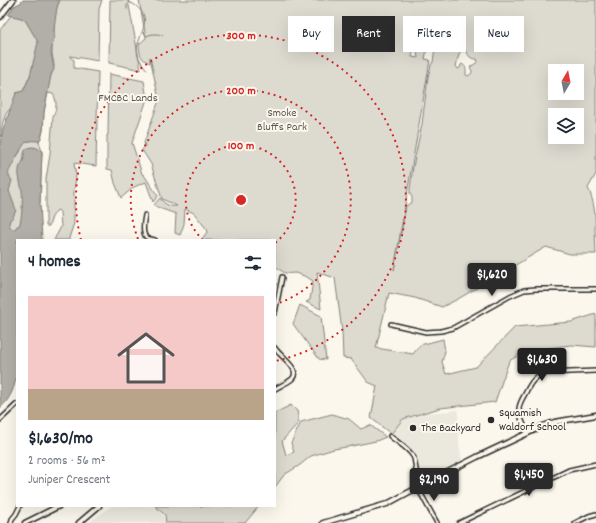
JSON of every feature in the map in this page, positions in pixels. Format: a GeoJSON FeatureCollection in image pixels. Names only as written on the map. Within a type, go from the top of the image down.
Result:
{"type":"FeatureCollection","features":[{"type":"Feature","properties":{"kind":"street"},"geometry":{"type":"LineString","coordinates":[[0,17],[13,0]]}},
{"type":"Feature","properties":{"kind":"street"},"geometry":{"type":"LineString","coordinates":[[145,214],[143,233],[145,238]]}},
{"type":"Feature","properties":{"kind":"street"},"geometry":{"type":"LineString","coordinates":[[276,308],[282,277]]}},
{"type":"Feature","properties":{"kind":"street"},"geometry":{"type":"LineString","coordinates":[[391,324],[426,332],[441,331],[453,328],[510,296],[524,290],[596,289]]}},
{"type":"Feature","properties":{"kind":"street"},"geometry":{"type":"LineString","coordinates":[[276,349],[283,358],[293,366],[294,372],[292,379],[276,388]]}},
{"type":"Feature","properties":{"kind":"street"},"geometry":{"type":"LineString","coordinates":[[528,433],[521,417],[520,406],[524,395],[533,380],[541,374],[596,371]]}},
{"type":"Feature","properties":{"kind":"street"},"geometry":{"type":"LineString","coordinates":[[0,420],[16,405]]}},
{"type":"Feature","properties":{"kind":"street"},"geometry":{"type":"LineString","coordinates":[[323,523],[380,506],[397,499],[477,457],[550,424],[596,415]]}},
{"type":"Feature","properties":{"kind":"street"},"geometry":{"type":"LineString","coordinates":[[390,436],[412,454],[414,458],[418,487],[437,523]]}},
{"type":"Feature","properties":{"kind":"street"},"geometry":{"type":"LineString","coordinates":[[458,523],[569,470],[596,464]]}},
{"type":"Feature","properties":{"kind":"street"},"geometry":{"type":"LineString","coordinates":[[11,523],[20,507]]}},
{"type":"Feature","properties":{"kind":"street"},"geometry":{"type":"LineString","coordinates":[[25,523],[57,507]]}},
{"type":"Feature","properties":{"kind":"street"},"geometry":{"type":"LineString","coordinates":[[79,523],[98,507]]}},
{"type":"Feature","properties":{"kind":"street"},"geometry":{"type":"LineString","coordinates":[[575,523],[596,514]]}},
{"type":"Feature","properties":{"kind":"shaded area"},"geometry":{"type":"Polygon","coordinates":[[[23,0],[60,0],[57,7],[51,52],[54,69],[51,75],[44,112],[41,138],[39,141],[26,142],[9,171],[9,176],[12,180],[9,191],[16,210],[9,224],[11,228],[15,229],[19,226],[21,219],[22,188],[19,178],[19,167],[23,161],[24,152],[29,148],[35,147],[42,152],[40,203],[42,239],[16,239],[16,378],[12,392],[7,401],[0,408],[0,144],[3,130],[16,93],[23,91],[30,76],[38,42],[25,20],[8,15],[14,6],[23,0]]]}},
{"type":"Feature","properties":{"kind":"shaded area"},"geometry":{"type":"Polygon","coordinates":[[[458,410],[459,444],[462,461],[423,478],[411,449],[391,434],[403,419],[429,413],[458,410]]]}},
{"type":"Feature","properties":{"kind":"shaded area"},"geometry":{"type":"Polygon","coordinates":[[[111,507],[157,507],[167,523],[88,523],[111,507]]]}},
{"type":"Feature","properties":{"kind":"green space"},"geometry":{"type":"Polygon","coordinates":[[[56,0],[102,0],[99,9],[98,61],[70,56],[74,60],[74,68],[98,72],[96,166],[74,163],[76,176],[74,191],[74,223],[69,239],[55,239],[61,227],[60,212],[58,210],[52,217],[49,226],[46,226],[46,179],[50,154],[53,116],[56,105],[53,94],[48,93],[44,112],[43,131],[39,141],[42,152],[40,203],[24,209],[16,239],[16,258],[0,191],[3,176],[20,152],[22,145],[33,140],[54,68],[52,47],[55,14],[59,2],[56,0]]]}},
{"type":"Feature","properties":{"kind":"green space","name":"FMCBC Lands"},"geometry":{"type":"Polygon","coordinates":[[[110,0],[128,0],[141,70],[109,63],[110,0]]]}},
{"type":"Feature","properties":{"kind":"green space","name":"Smoke Bluffs Park"},"geometry":{"type":"Polygon","coordinates":[[[139,0],[596,0],[596,174],[588,188],[595,213],[596,254],[570,254],[546,247],[442,307],[415,298],[389,293],[376,348],[413,354],[420,345],[443,339],[445,351],[442,362],[446,374],[476,367],[515,327],[571,322],[596,314],[596,347],[571,345],[526,351],[509,361],[495,402],[440,408],[403,419],[391,434],[371,418],[377,386],[368,382],[351,359],[343,358],[342,331],[335,278],[317,272],[321,309],[306,302],[310,300],[313,281],[307,277],[295,273],[281,271],[276,267],[276,239],[202,239],[208,231],[194,213],[185,209],[184,224],[180,235],[175,233],[176,214],[154,205],[160,198],[167,205],[177,206],[162,199],[151,164],[142,150],[145,146],[144,143],[159,100],[150,57],[150,63],[142,58],[139,44],[146,38],[139,0]],[[403,16],[403,52],[413,52],[412,57],[418,58],[417,52],[426,52],[425,59],[430,60],[394,270],[406,206],[412,202],[410,189],[413,167],[422,124],[428,77],[434,52],[460,52],[456,66],[458,69],[462,64],[464,65],[466,75],[468,76],[472,73],[470,67],[478,62],[477,59],[469,56],[466,51],[466,16],[403,16]]]}},
{"type":"Feature","properties":{"kind":"green space"},"geometry":{"type":"Polygon","coordinates":[[[12,14],[27,20],[40,40],[32,71],[0,144],[3,130],[11,108],[6,114],[0,137],[0,30],[12,14]]]}},
{"type":"Feature","properties":{"kind":"green space","name":"FMCBC Lands"},"geometry":{"type":"Polygon","coordinates":[[[109,74],[144,81],[147,99],[132,143],[142,174],[158,196],[153,202],[146,182],[134,187],[121,198],[112,170],[107,169],[109,74]]]}},
{"type":"Feature","properties":{"kind":"green space"},"geometry":{"type":"Polygon","coordinates":[[[300,305],[321,316],[326,360],[319,359],[293,324],[300,305]]]}},
{"type":"Feature","properties":{"kind":"green space"},"geometry":{"type":"Polygon","coordinates":[[[291,405],[297,411],[299,422],[282,441],[286,455],[294,452],[291,443],[301,422],[332,414],[349,419],[361,429],[370,425],[386,437],[376,441],[334,449],[311,456],[284,475],[276,486],[276,412],[291,405]]]}},
{"type":"Feature","properties":{"kind":"green space"},"geometry":{"type":"Polygon","coordinates":[[[156,507],[258,507],[245,523],[166,523],[165,515],[156,507]]]}},
{"type":"Feature","properties":{"kind":"waterway"},"geometry":{"type":"LineString","coordinates":[[129,0],[128,2],[137,6],[144,16],[144,27],[137,50],[138,56],[147,70]]}},
{"type":"Feature","properties":{"kind":"waterway"},"geometry":{"type":"LineString","coordinates":[[143,32],[147,36],[153,34],[163,35]]}},
{"type":"Feature","properties":{"kind":"place","name":"Squamish Waldorf School"},"geometry":{"type":"Point","coordinates":[491,420]}},
{"type":"Feature","properties":{"kind":"place","name":"The Backyard"},"geometry":{"type":"Point","coordinates":[413,428]}}]}
